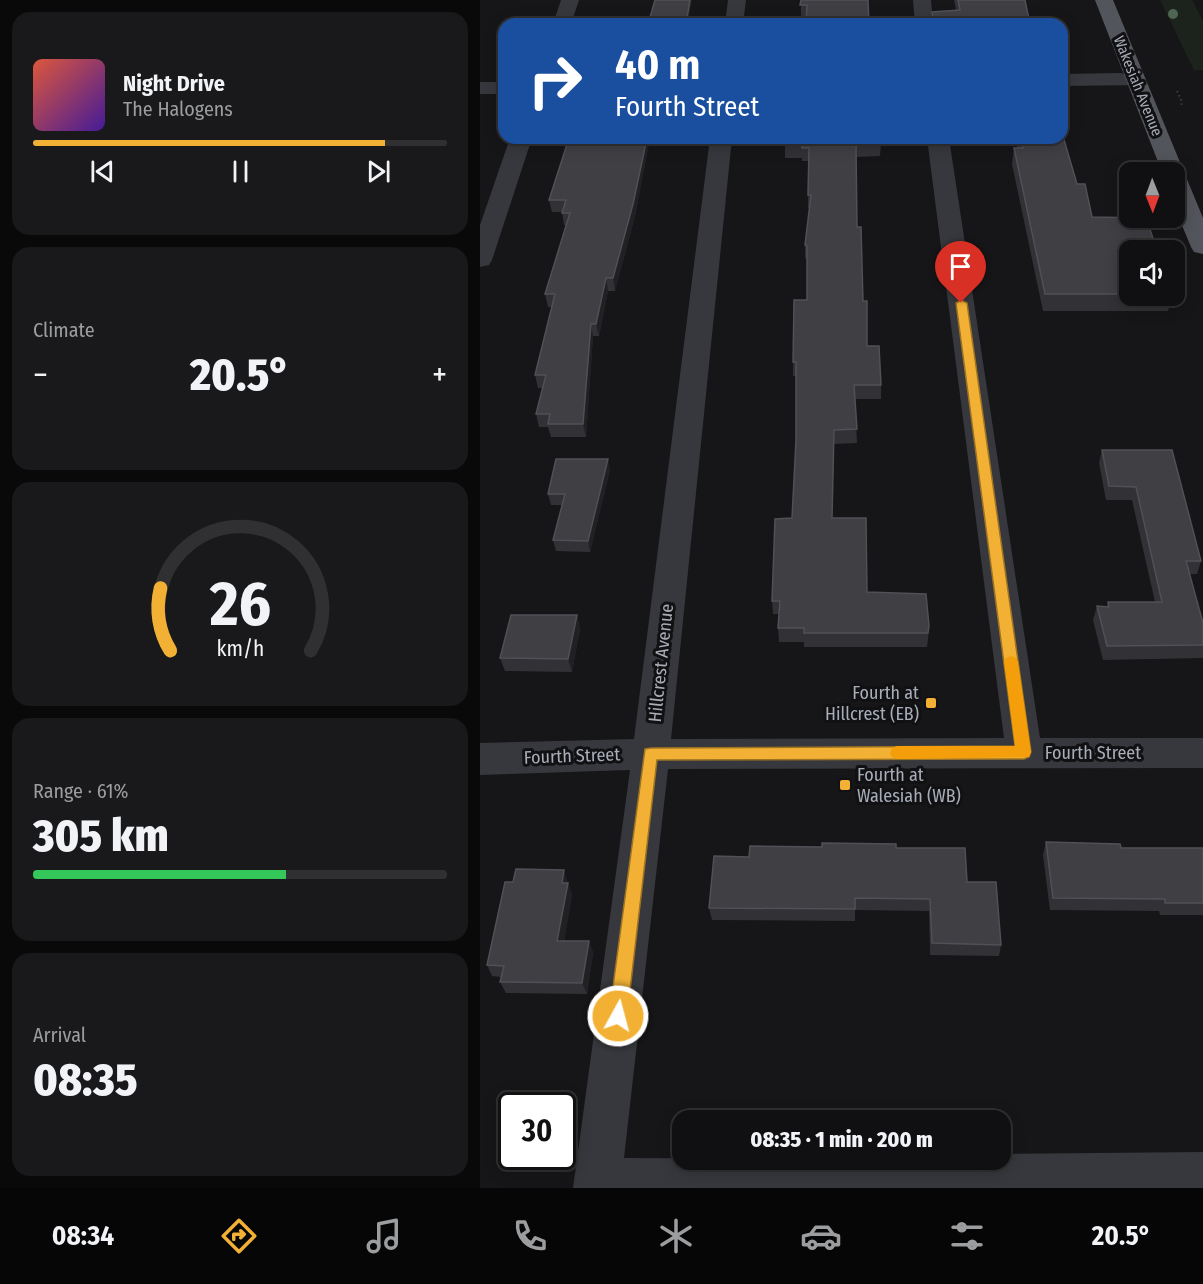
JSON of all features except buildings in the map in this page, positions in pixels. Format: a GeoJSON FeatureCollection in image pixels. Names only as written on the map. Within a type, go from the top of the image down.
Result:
{"type":"FeatureCollection","features":[{"type":"Feature","properties":{"kind":"main road","name":"Wakesiah Avenue"},"geometry":{"type":"LineString","coordinates":[[1104,0],[1169,162]]}},
{"type":"Feature","properties":{"kind":"main road","name":"Wakesiah Avenue"},"geometry":{"type":"LineString","coordinates":[[1185,202],[1203,247]]}},
{"type":"Feature","properties":{"kind":"street"},"geometry":{"type":"LineString","coordinates":[[564,18],[570,0]]}},
{"type":"Feature","properties":{"kind":"street"},"geometry":{"type":"LineString","coordinates":[[735,18],[738,0]]}},
{"type":"Feature","properties":{"kind":"street"},"geometry":{"type":"LineString","coordinates":[[922,0],[924,18]]}},
{"type":"Feature","properties":{"kind":"street"},"geometry":{"type":"LineString","coordinates":[[1068,80],[1135,81]]}},
{"type":"Feature","properties":{"kind":"street"},"geometry":{"type":"LineString","coordinates":[[480,88],[498,88]]}},
{"type":"Feature","properties":{"kind":"street"},"geometry":{"type":"LineString","coordinates":[[480,260],[520,144]]}},
{"type":"Feature","properties":{"kind":"street","name":"Hillcrest Avenue"},"geometry":{"type":"LineString","coordinates":[[597,1185],[651,754],[720,144]]}},
{"type":"Feature","properties":{"kind":"street"},"geometry":{"type":"LineString","coordinates":[[939,144],[1024,752]]}},
{"type":"Feature","properties":{"kind":"street","name":"Fourth Street"},"geometry":{"type":"LineString","coordinates":[[480,759],[651,754],[1203,753]]}},
{"type":"Feature","properties":{"kind":"street"},"geometry":{"type":"LineString","coordinates":[[597,1185],[1079,1182],[1203,1176]]}},
{"type":"Feature","properties":{"kind":"shaded area"},"geometry":{"type":"Polygon","coordinates":[[[1160,0],[1192,0],[1203,21],[1203,70],[1194,70],[1160,0]]]}},
{"type":"Feature","properties":{"kind":"slow traffic"},"geometry":{"type":"LineString","coordinates":[[897,753],[1024,752],[1011,662]]}},
{"type":"Feature","properties":{"kind":"place","name":"Fourth at Hillcrest (EB)"},"geometry":{"type":"Point","coordinates":[931,703]}},
{"type":"Feature","properties":{"kind":"place","name":"Fourth at Walesiah (WB)"},"geometry":{"type":"Point","coordinates":[845,785]}},
{"type":"Feature","properties":{"kind":"route"},"geometry":{"type":"LineString","coordinates":[[618,1016],[651,754],[1024,752],[961,303]]}}]}
